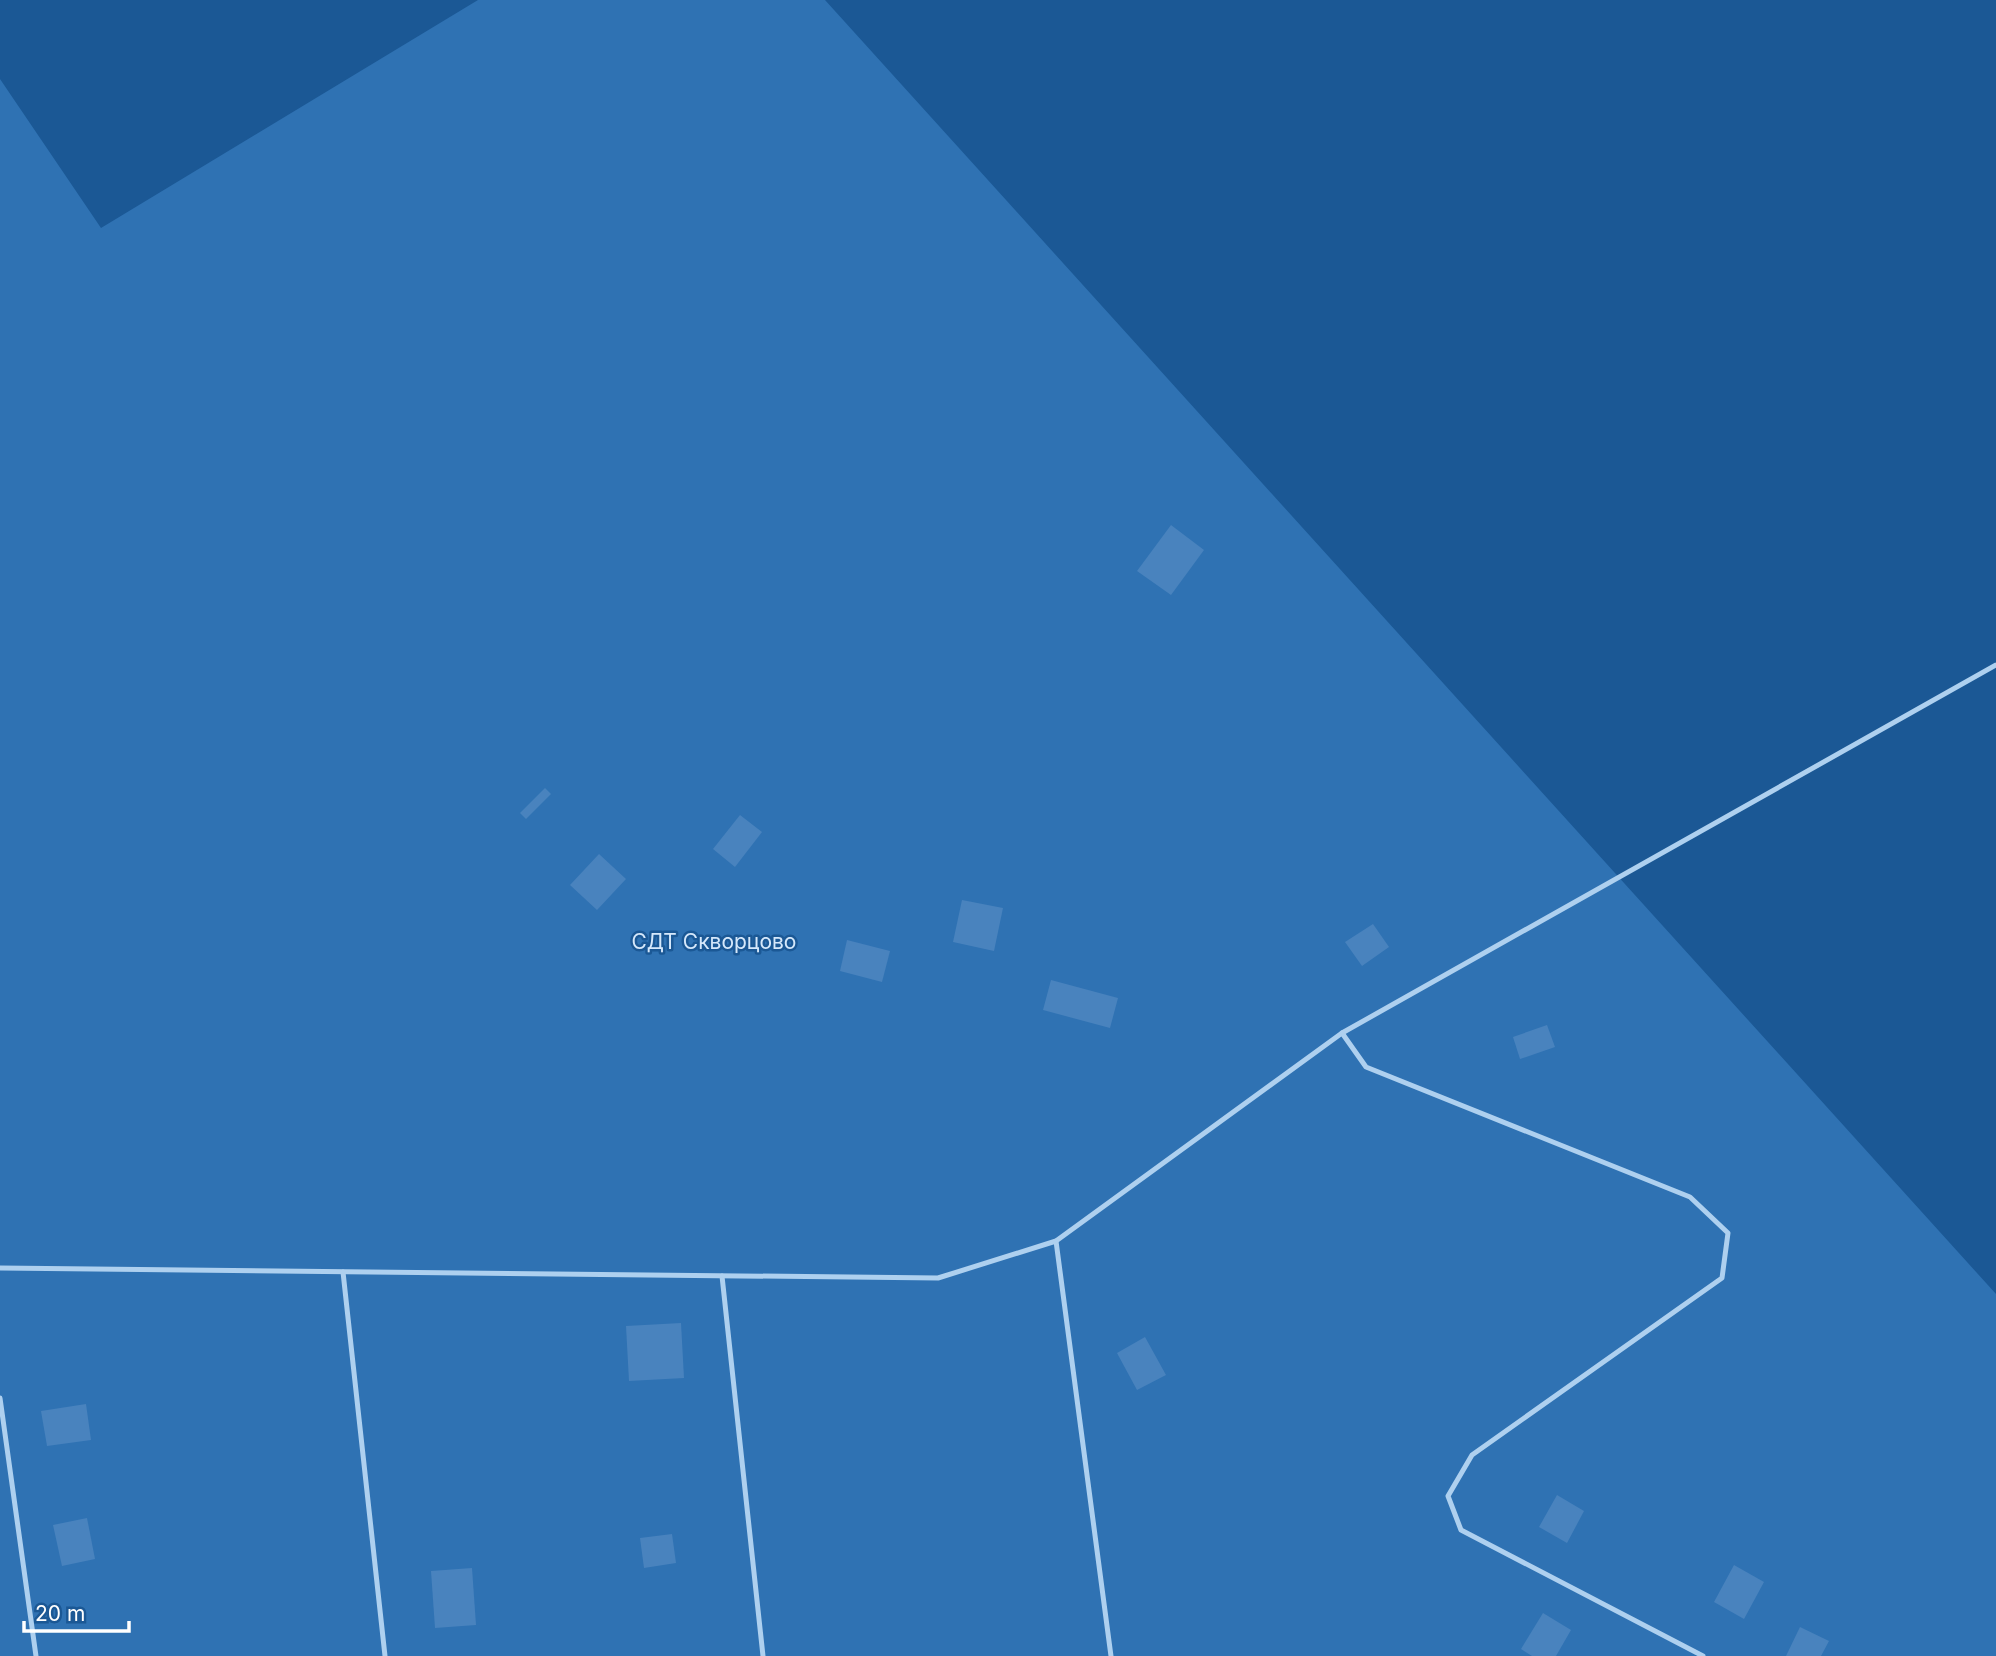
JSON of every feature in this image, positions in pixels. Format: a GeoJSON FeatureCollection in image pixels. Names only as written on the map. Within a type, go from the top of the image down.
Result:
{"type":"FeatureCollection","features":[{"type":"Feature","properties":{"kind":"lane"},"geometry":{"type":"LineString","coordinates":[[0,1268],[938,1278],[1056,1241],[1342,1033],[1996,665]]}},
{"type":"Feature","properties":{"kind":"lane"},"geometry":{"type":"LineString","coordinates":[[1342,1033],[1366,1067],[1690,1197],[1728,1233],[1722,1278],[1472,1455],[1448,1496],[1461,1530],[1703,1656]]}},
{"type":"Feature","properties":{"kind":"lane"},"geometry":{"type":"LineString","coordinates":[[1056,1241],[1111,1656]]}},
{"type":"Feature","properties":{"kind":"lane"},"geometry":{"type":"LineString","coordinates":[[343,1272],[384,1656]]}},
{"type":"Feature","properties":{"kind":"lane"},"geometry":{"type":"LineString","coordinates":[[722,1276],[763,1656]]}},
{"type":"Feature","properties":{"kind":"lane"},"geometry":{"type":"LineString","coordinates":[[0,1398],[36,1656]]}},
{"type":"Feature","properties":{"kind":"green space","name":"СДТ Скворцово"},"geometry":{"type":"Polygon","coordinates":[[[478,0],[825,0],[1996,1294],[1996,1656],[0,1656],[0,79],[101,228],[478,0]]]}},
{"type":"Feature","properties":{"kind":"building"},"geometry":{"type":"Polygon","coordinates":[[[1171,525],[1204,550],[1171,595],[1137,571],[1171,525]]]}},
{"type":"Feature","properties":{"kind":"building"},"geometry":{"type":"Polygon","coordinates":[[[545,788],[551,794],[526,819],[520,813],[545,788]]]}},
{"type":"Feature","properties":{"kind":"building"},"geometry":{"type":"Polygon","coordinates":[[[740,815],[762,832],[735,867],[713,849],[740,815]]]}},
{"type":"Feature","properties":{"kind":"building"},"geometry":{"type":"Polygon","coordinates":[[[599,854],[626,879],[597,910],[570,885],[599,854]]]}},
{"type":"Feature","properties":{"kind":"building"},"geometry":{"type":"Polygon","coordinates":[[[962,900],[1003,908],[994,951],[953,942],[962,900]]]}},
{"type":"Feature","properties":{"kind":"building"},"geometry":{"type":"Polygon","coordinates":[[[1373,924],[1389,947],[1362,966],[1345,942],[1373,924]]]}},
{"type":"Feature","properties":{"kind":"building"},"geometry":{"type":"Polygon","coordinates":[[[847,940],[890,951],[882,982],[840,971],[847,940]]]}},
{"type":"Feature","properties":{"kind":"building"},"geometry":{"type":"Polygon","coordinates":[[[1051,980],[1118,998],[1110,1028],[1043,1010],[1051,980]]]}},
{"type":"Feature","properties":{"kind":"building"},"geometry":{"type":"Polygon","coordinates":[[[1547,1025],[1555,1047],[1520,1059],[1513,1037],[1547,1025]]]}},
{"type":"Feature","properties":{"kind":"building"},"geometry":{"type":"Polygon","coordinates":[[[681,1323],[684,1378],[629,1381],[626,1326],[681,1323]]]}},
{"type":"Feature","properties":{"kind":"building"},"geometry":{"type":"Polygon","coordinates":[[[1145,1337],[1166,1375],[1137,1390],[1117,1353],[1145,1337]]]}},
{"type":"Feature","properties":{"kind":"building"},"geometry":{"type":"Polygon","coordinates":[[[86,1404],[91,1440],[47,1446],[41,1411],[86,1404]]]}},
{"type":"Feature","properties":{"kind":"building"},"geometry":{"type":"Polygon","coordinates":[[[1557,1495],[1584,1511],[1567,1543],[1539,1527],[1557,1495]]]}},
{"type":"Feature","properties":{"kind":"building"},"geometry":{"type":"Polygon","coordinates":[[[87,1518],[95,1559],[62,1566],[53,1525],[87,1518]]]}},
{"type":"Feature","properties":{"kind":"building"},"geometry":{"type":"Polygon","coordinates":[[[672,1534],[676,1563],[644,1568],[640,1538],[672,1534]]]}},
{"type":"Feature","properties":{"kind":"building"},"geometry":{"type":"Polygon","coordinates":[[[1734,1565],[1764,1582],[1744,1619],[1714,1602],[1734,1565]]]}},
{"type":"Feature","properties":{"kind":"building"},"geometry":{"type":"Polygon","coordinates":[[[472,1568],[476,1625],[435,1628],[431,1571],[472,1568]]]}},
{"type":"Feature","properties":{"kind":"building"},"geometry":{"type":"Polygon","coordinates":[[[1543,1613],[1571,1630],[1556,1656],[1532,1656],[1521,1649],[1543,1613]]]}},
{"type":"Feature","properties":{"kind":"building"},"geometry":{"type":"Polygon","coordinates":[[[1800,1627],[1829,1641],[1821,1656],[1786,1656],[1800,1627]]]}}]}
